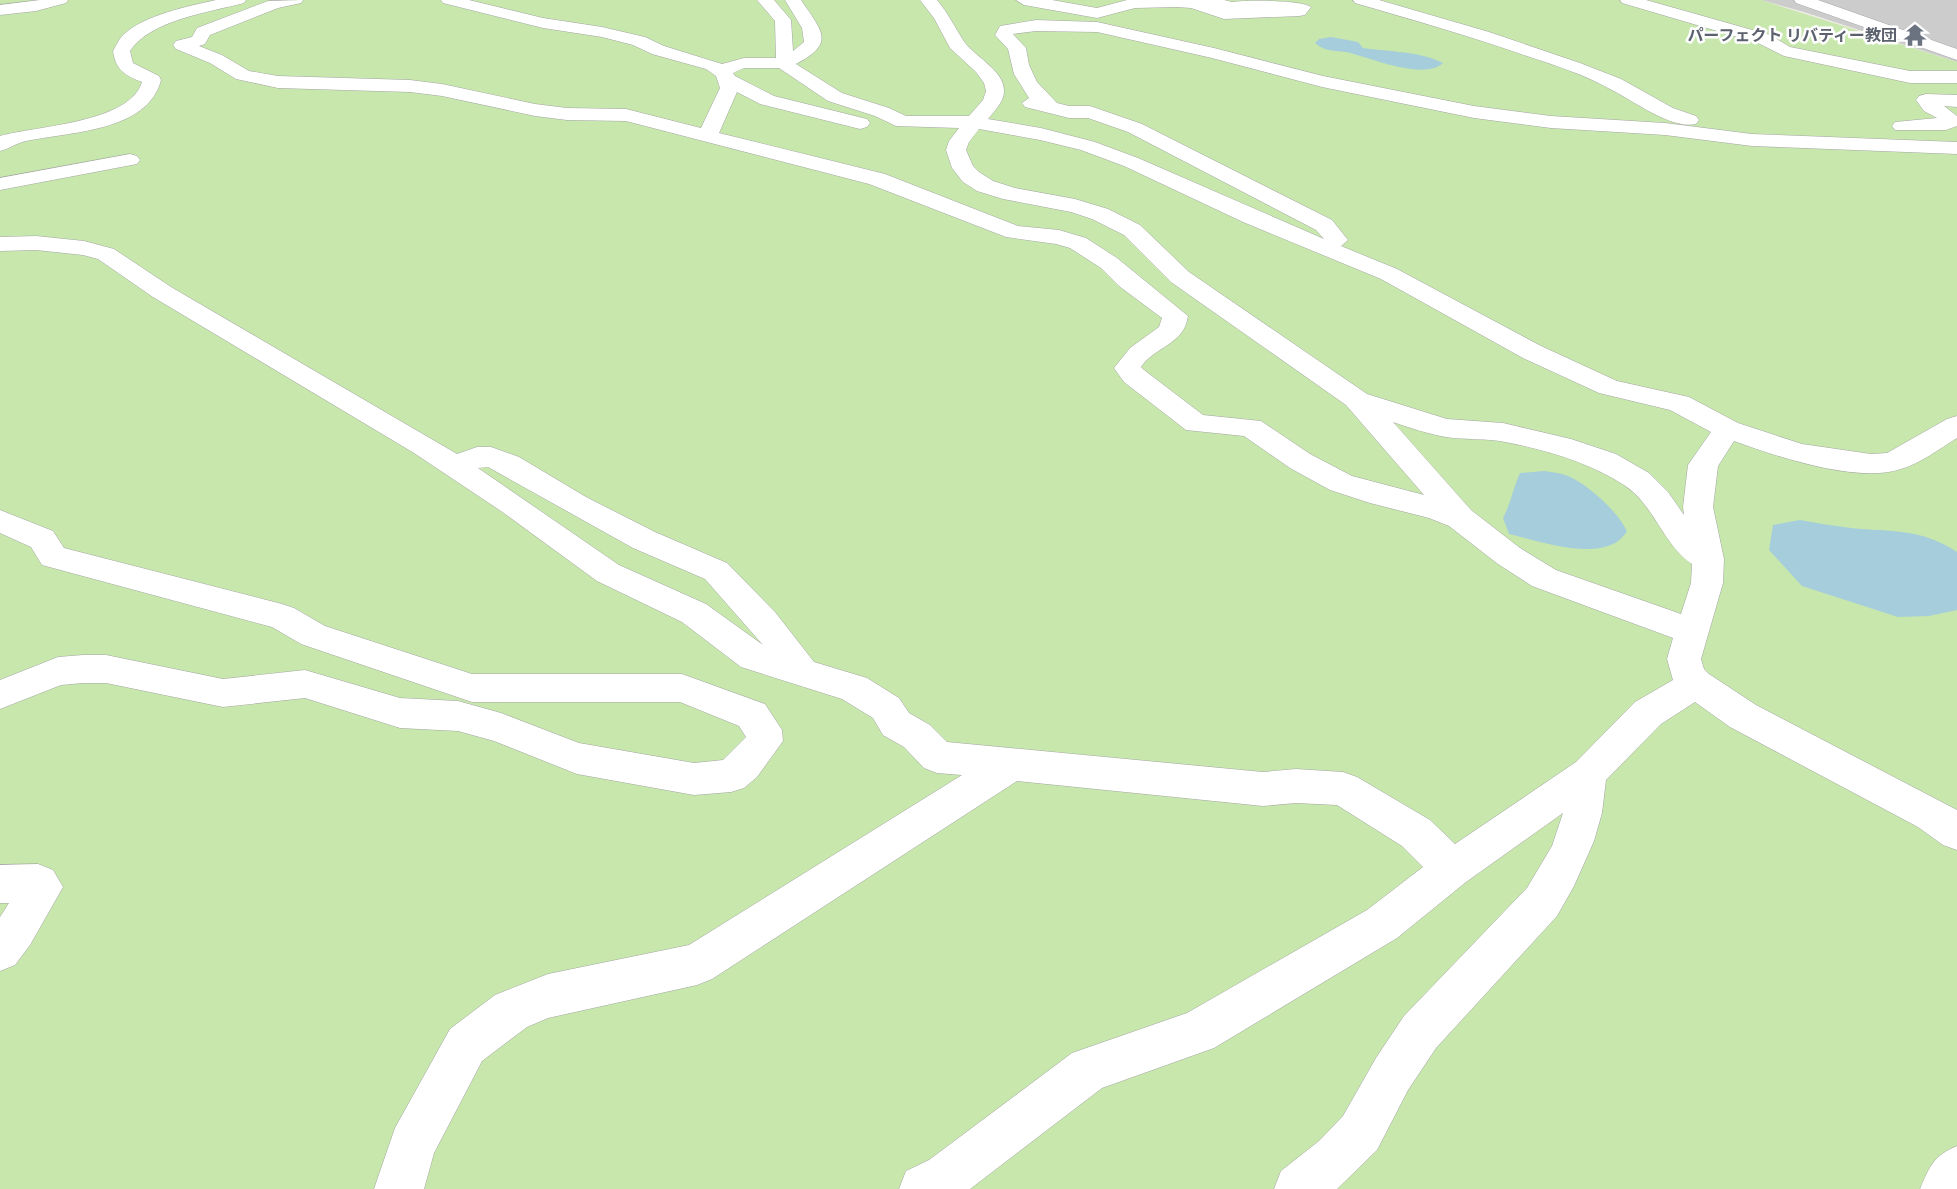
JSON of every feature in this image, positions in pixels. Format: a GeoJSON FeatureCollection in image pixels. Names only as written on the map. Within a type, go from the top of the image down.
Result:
{"type":"FeatureCollection","features":[{"type":"Feature","properties":{"kind":"lane"},"geometry":{"type":"LineString","coordinates":[[0,10],[36,6],[60,0]]}},
{"type":"Feature","properties":{"kind":"lane"},"geometry":{"type":"LineString","coordinates":[[0,145],[7,140],[21,136],[120,116],[152,85],[152,80],[125,66],[122,59],[122,51],[135,35],[175,15],[238,0]]}},
{"type":"Feature","properties":{"kind":"lane"},"geometry":{"type":"LineString","coordinates":[[295,0],[274,4],[238,18],[203,32],[199,39],[182,45],[216,59],[243,75],[278,82],[380,84],[442,90],[546,112],[583,116],[626,115],[877,179],[1014,232],[1059,237],[1078,243],[1109,263],[1128,281],[1175,316],[1171,333],[1131,358],[1127,368],[1134,376],[1196,424],[1251,427],[1300,462],[1341,483],[1370,493],[1437,509],[1460,518]]}},
{"type":"Feature","properties":{"kind":"lane"},"geometry":{"type":"LineString","coordinates":[[449,0],[543,23],[721,52],[729,56],[727,72],[729,88],[708,135]]}},
{"type":"Feature","properties":{"kind":"lane"},"geometry":{"type":"LineString","coordinates":[[765,0],[783,20],[784,53],[787,66],[835,97],[882,112],[903,122]]}},
{"type":"Feature","properties":{"kind":"lane"},"geometry":{"type":"LineString","coordinates":[[727,72],[786,62],[815,41],[793,0]]}},
{"type":"Feature","properties":{"kind":"lane"},"geometry":{"type":"LineString","coordinates":[[928,0],[942,16],[956,44],[982,68],[993,83],[992,101],[959,141],[956,150],[963,168],[971,177],[985,186],[1011,194],[1075,206],[1100,214],[1132,230],[1180,278],[1356,399],[1396,442],[1460,518],[1509,556],[1544,578],[1692,631]]}},
{"type":"Feature","properties":{"kind":"lane"},"geometry":{"type":"LineString","coordinates":[[1024,0],[1097,14],[1135,2],[1193,3],[1230,14],[1299,11],[1303,7],[1285,2],[1233,7],[1204,0]]}},
{"type":"Feature","properties":{"kind":"lane"},"geometry":{"type":"LineString","coordinates":[[1361,0],[1508,43],[1603,78],[1653,107],[1677,117],[1710,125],[1879,129],[1935,126],[1951,122],[1948,117],[1928,105],[1926,100],[1957,102]]}},
{"type":"Feature","properties":{"kind":"lane"},"geometry":{"type":"LineString","coordinates":[[1406,0],[1463,17],[1464,21],[1457,25],[1461,29]]}},
{"type":"Feature","properties":{"kind":"lane"},"geometry":{"type":"LineString","coordinates":[[1628,0],[1764,39],[1784,51],[1910,77],[1957,77]]}},
{"type":"Feature","properties":{"kind":"lane"},"geometry":{"type":"LineString","coordinates":[[1802,0],[1957,55]]}},
{"type":"Feature","properties":{"kind":"lane"},"geometry":{"type":"LineString","coordinates":[[1830,0],[1957,44]]}},
{"type":"Feature","properties":{"kind":"lane"},"geometry":{"type":"LineString","coordinates":[[9,26],[36,17]]}},
{"type":"Feature","properties":{"kind":"lane"},"geometry":{"type":"LineString","coordinates":[[1052,109],[1031,89],[1017,56],[1017,48],[1004,35],[1006,30],[1017,26],[1077,24],[1097,27],[1214,53],[1322,81],[1474,112],[1529,119],[1665,129],[1752,140],[1957,148]]}},
{"type":"Feature","properties":{"kind":"lane"},"geometry":{"type":"LineString","coordinates":[[727,72],[767,100],[875,127],[903,122],[974,122],[1041,134],[1088,146],[1131,162],[1330,251],[1389,274],[1532,352],[1609,387],[1678,403],[1728,429],[1798,453],[1871,464],[1892,462],[1914,452],[1957,425]]}},
{"type":"Feature","properties":{"kind":"lane"},"geometry":{"type":"LineString","coordinates":[[994,93],[1052,109],[1090,112],[1124,124],[1232,176],[1324,225],[1334,234],[1337,243],[1330,251]]}},
{"type":"Feature","properties":{"kind":"lane"},"geometry":{"type":"LineString","coordinates":[[0,184],[130,160]]}},
{"type":"Feature","properties":{"kind":"lane"},"geometry":{"type":"LineString","coordinates":[[0,244],[42,244],[84,248],[106,254],[162,292],[424,446],[608,573],[694,613],[753,657],[854,688],[886,708],[896,724],[917,736],[937,757],[1160,777],[1263,789],[1296,786],[1343,789],[1416,833],[1452,869]]}},
{"type":"Feature","properties":{"kind":"lane"},"geometry":{"type":"LineString","coordinates":[[0,258],[28,252],[42,244]]}},
{"type":"Feature","properties":{"kind":"lane"},"geometry":{"type":"LineString","coordinates":[[1356,399],[1446,428],[1503,432],[1560,446],[1606,461],[1638,480],[1657,499],[1691,548],[1708,559]]}},
{"type":"Feature","properties":{"kind":"lane"},"geometry":{"type":"LineString","coordinates":[[1728,429],[1703,465],[1698,507],[1708,559],[1707,583],[1684,659],[1688,675],[1696,684],[1743,716],[1932,815],[1957,832]]}},
{"type":"Feature","properties":{"kind":"lane"},"geometry":{"type":"LineString","coordinates":[[454,466],[477,457],[492,457],[644,540],[716,571],[763,621],[803,673]]}},
{"type":"Feature","properties":{"kind":"lane"},"geometry":{"type":"LineString","coordinates":[[0,521],[42,539],[53,557],[282,617],[313,635],[472,688],[682,688],[752,715],[764,730],[764,741],[744,766],[731,776],[694,779],[577,758],[501,728],[458,716],[400,713],[305,684],[223,693],[198,690],[106,669],[83,669],[58,672],[0,695]]}},
{"type":"Feature","properties":{"kind":"lane"},"geometry":{"type":"LineString","coordinates":[[924,1189],[946,1178],[1089,1069],[1198,1032],[1382,924],[1452,869],[1588,773],[1648,713],[1696,684]]}},
{"type":"Feature","properties":{"kind":"lane"},"geometry":{"type":"LineString","coordinates":[[399,1189],[412,1145],[466,1045],[511,1011],[548,996],[697,964],[1011,765]]}},
{"type":"Feature","properties":{"kind":"lane"},"geometry":{"type":"LineString","coordinates":[[1299,1189],[1336,1158],[1360,1133],[1392,1074],[1420,1032],[1542,902],[1557,878],[1582,818],[1588,773]]}},
{"type":"Feature","properties":{"kind":"lane"},"geometry":{"type":"LineString","coordinates":[[0,884],[38,883],[42,887],[15,931],[0,950]]}},
{"type":"Feature","properties":{"kind":"lane"},"geometry":{"type":"LineString","coordinates":[[1945,1189],[1957,1171]]}},
{"type":"Feature","properties":{"kind":"shaded area","name":"パーフェクト リバティー教団"},"geometry":{"type":"Polygon","coordinates":[[[1761,0],[1957,0],[1957,62],[1804,12],[1761,0]]]}},
{"type":"Feature","properties":{"kind":"green space"},"geometry":{"type":"Polygon","coordinates":[[[0,0],[1761,0],[1957,62],[1957,1189],[0,1189],[0,0]]]}},
{"type":"Feature","properties":{"kind":"water"},"geometry":{"type":"Polygon","coordinates":[[[1331,37],[1358,42],[1363,48],[1414,54],[1443,63],[1425,70],[1400,67],[1329,50],[1315,43],[1319,39],[1331,37]]]}},
{"type":"Feature","properties":{"kind":"water"},"geometry":{"type":"Polygon","coordinates":[[[1544,471],[1568,476],[1584,485],[1602,499],[1627,532],[1617,542],[1592,549],[1563,547],[1509,534],[1503,518],[1520,473],[1544,471]]]}},
{"type":"Feature","properties":{"kind":"water"},"geometry":{"type":"Polygon","coordinates":[[[1800,520],[1851,528],[1906,532],[1944,544],[1957,552],[1957,610],[1929,616],[1898,617],[1802,586],[1769,550],[1773,525],[1800,520]]]}},
{"type":"Feature","properties":{"kind":"place","name":"パーフェクト リバティー教団"},"geometry":{"type":"Point","coordinates":[1915,35]}}]}
